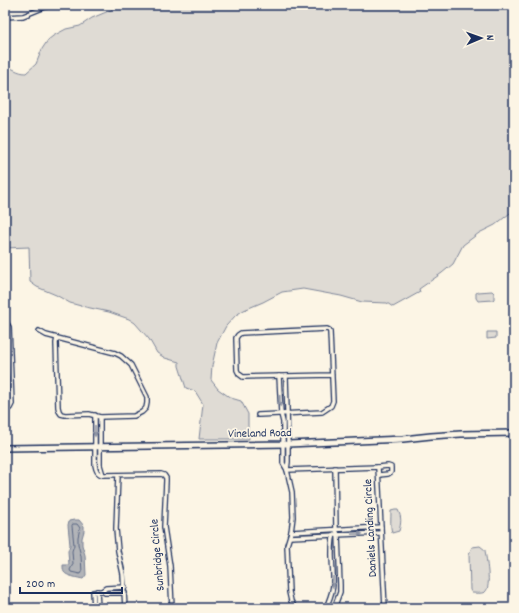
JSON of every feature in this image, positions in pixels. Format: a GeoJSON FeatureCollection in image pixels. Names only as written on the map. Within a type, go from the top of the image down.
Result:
{"type":"FeatureCollection","features":[{"type":"Feature","properties":{"kind":"main road","name":"Vineland Road"},"geometry":{"type":"LineString","coordinates":[[5,448],[285,444],[403,439],[466,434],[514,433]]}},
{"type":"Feature","properties":{"kind":"street"},"geometry":{"type":"LineString","coordinates":[[5,17],[23,16],[50,5]]}},
{"type":"Feature","properties":{"kind":"street"},"geometry":{"type":"LineString","coordinates":[[5,320],[9,327],[12,404],[10,408],[5,411]]}},
{"type":"Feature","properties":{"kind":"street"},"geometry":{"type":"LineString","coordinates":[[258,415],[322,412],[331,406],[333,401],[332,374],[330,332],[329,330],[241,333],[236,338],[237,370],[243,377],[332,374]]}},
{"type":"Feature","properties":{"kind":"street"},"geometry":{"type":"LineString","coordinates":[[39,331],[46,335],[115,352],[121,356],[131,365],[147,397],[146,408],[134,416],[100,417],[89,414],[61,414],[59,411],[57,338]]}},
{"type":"Feature","properties":{"kind":"street"},"geometry":{"type":"LineString","coordinates":[[5,364],[10,364]]}},
{"type":"Feature","properties":{"kind":"street"},"geometry":{"type":"LineString","coordinates":[[279,376],[282,426],[288,459],[287,470]]}},
{"type":"Feature","properties":{"kind":"street"},"geometry":{"type":"LineString","coordinates":[[286,376],[288,414],[283,463],[287,470],[292,492],[293,517],[290,537],[287,545],[289,592],[291,601],[295,608]]}},
{"type":"Feature","properties":{"kind":"street"},"geometry":{"type":"LineString","coordinates":[[95,415],[100,465],[103,475]]}},
{"type":"Feature","properties":{"kind":"street"},"geometry":{"type":"LineString","coordinates":[[100,417],[95,465],[97,472],[103,475]]}},
{"type":"Feature","properties":{"kind":"street"},"geometry":{"type":"LineString","coordinates":[[282,426],[287,425]]}},
{"type":"Feature","properties":{"kind":"street"},"geometry":{"type":"LineString","coordinates":[[283,459],[288,459]]}},
{"type":"Feature","properties":{"kind":"street"},"geometry":{"type":"LineString","coordinates":[[95,465],[100,465]]}},
{"type":"Feature","properties":{"kind":"street"},"geometry":{"type":"LineString","coordinates":[[378,467],[389,466],[391,468],[391,472],[388,474],[379,475]]}},
{"type":"Feature","properties":{"kind":"street","name":"Daniels Landing Circle"},"geometry":{"type":"LineString","coordinates":[[287,470],[378,467],[385,608]]}},
{"type":"Feature","properties":{"kind":"street"},"geometry":{"type":"LineString","coordinates":[[334,608],[340,592],[338,535],[336,530],[335,468]]}},
{"type":"Feature","properties":{"kind":"street","name":"Sunbridge Circle"},"geometry":{"type":"LineString","coordinates":[[103,475],[161,474],[166,478],[164,527],[170,566],[172,608]]}},
{"type":"Feature","properties":{"kind":"street"},"geometry":{"type":"LineString","coordinates":[[118,475],[116,529],[125,593],[125,608]]}},
{"type":"Feature","properties":{"kind":"street"},"geometry":{"type":"LineString","coordinates":[[291,532],[381,527]]}},
{"type":"Feature","properties":{"kind":"street"},"geometry":{"type":"LineString","coordinates":[[326,608],[332,594],[332,543],[336,530]]}},
{"type":"Feature","properties":{"kind":"street"},"geometry":{"type":"LineString","coordinates":[[290,537],[382,533]]}},
{"type":"Feature","properties":{"kind":"street"},"geometry":{"type":"LineString","coordinates":[[97,591],[106,588],[124,587]]}},
{"type":"Feature","properties":{"kind":"street"},"geometry":{"type":"LineString","coordinates":[[97,591],[105,593],[125,593]]}},
{"type":"Feature","properties":{"kind":"street"},"geometry":{"type":"LineString","coordinates":[[94,608],[97,591]]}},
{"type":"Feature","properties":{"kind":"street"},"geometry":{"type":"LineString","coordinates":[[97,591],[98,608]]}},
{"type":"Feature","properties":{"kind":"shaded area"},"geometry":{"type":"Polygon","coordinates":[[[119,5],[514,5],[514,210],[495,225],[479,233],[463,245],[453,264],[419,289],[420,292],[393,307],[387,303],[362,302],[341,296],[303,289],[282,292],[236,315],[226,326],[217,343],[212,366],[211,380],[218,389],[231,398],[241,401],[248,414],[249,439],[199,439],[203,404],[195,391],[186,388],[179,362],[165,358],[157,353],[149,339],[135,323],[129,319],[109,312],[70,303],[37,287],[30,282],[29,247],[5,248],[5,65],[26,73],[36,64],[42,49],[48,40],[53,36],[66,29],[80,26],[92,18],[119,5]]]}},
{"type":"Feature","properties":{"kind":"shaded area"},"geometry":{"type":"Polygon","coordinates":[[[492,291],[494,293],[493,300],[478,301],[476,298],[476,293],[478,292],[492,291]]]}},
{"type":"Feature","properties":{"kind":"shaded area"},"geometry":{"type":"Polygon","coordinates":[[[487,332],[496,332],[496,338],[487,339],[487,332]]]}},
{"type":"Feature","properties":{"kind":"shaded area"},"geometry":{"type":"Polygon","coordinates":[[[398,510],[401,523],[399,531],[392,533],[391,511],[398,510]]]}},
{"type":"Feature","properties":{"kind":"shaded area"},"geometry":{"type":"Polygon","coordinates":[[[480,546],[485,550],[488,584],[485,592],[472,593],[470,590],[469,554],[472,547],[480,546]]]}},
{"type":"Feature","properties":{"kind":"water"},"geometry":{"type":"Polygon","coordinates":[[[79,520],[84,526],[82,545],[85,555],[86,575],[83,579],[67,575],[63,570],[63,565],[69,565],[68,551],[70,545],[68,525],[69,521],[79,520]]]}}]}
